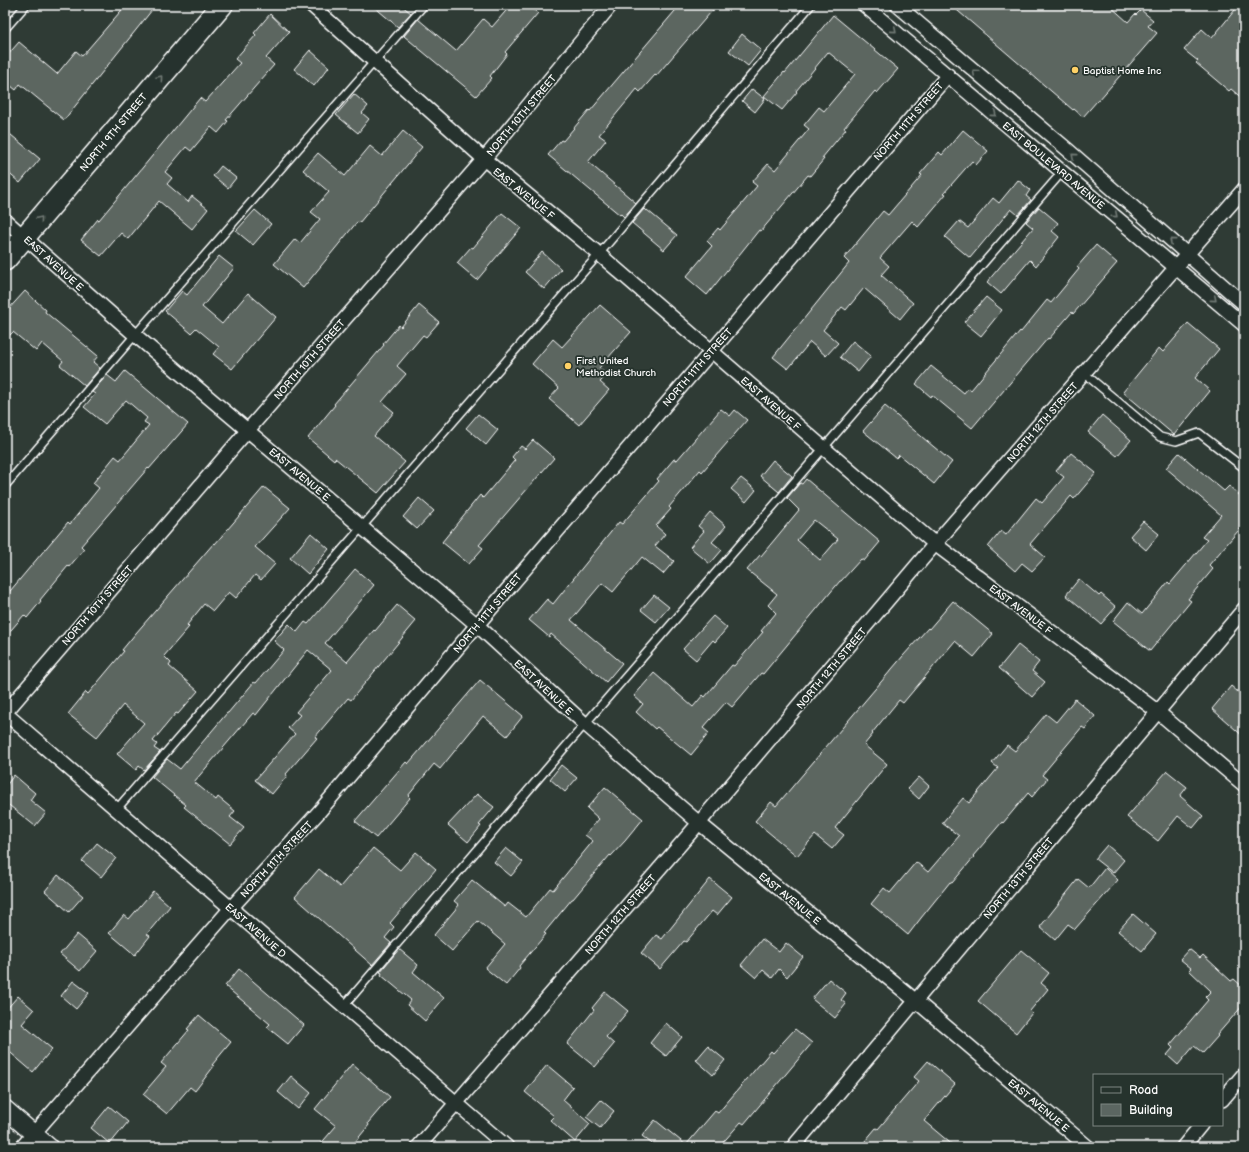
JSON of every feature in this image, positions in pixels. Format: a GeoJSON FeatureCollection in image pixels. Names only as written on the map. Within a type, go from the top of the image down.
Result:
{"type":"FeatureCollection","features":[{"type":"Feature","properties":{"kind":"main road","name":"NORTH 9TH STREET"},"geometry":{"type":"LineString","coordinates":[[5,260],[222,5]]}},
{"type":"Feature","properties":{"kind":"street","name":"EAST AVENUE F"},"geometry":{"type":"LineString","coordinates":[[311,5],[484,160],[599,254],[935,544],[1158,712],[1244,785]]}},
{"type":"Feature","properties":{"kind":"street","name":"NORTH 10TH STREET"},"geometry":{"type":"LineString","coordinates":[[5,713],[248,430],[484,160],[612,5]]}},
{"type":"Feature","properties":{"kind":"street","name":"EAST BOULEVARD AVENUE"},"geometry":{"type":"LineString","coordinates":[[864,5],[1063,171],[1244,325]]}},
{"type":"Feature","properties":{"kind":"street","name":"EAST BOULEVARD AVENUE"},"geometry":{"type":"LineString","coordinates":[[897,5],[1188,254],[1244,304]]}},
{"type":"Feature","properties":{"kind":"street","name":"NORTH 11TH STREET"},"geometry":{"type":"LineString","coordinates":[[22,1147],[231,908],[318,814],[477,625],[948,75]]}},
{"type":"Feature","properties":{"kind":"street","name":"NORTH 12TH STREET"},"geometry":{"type":"LineString","coordinates":[[418,1147],[699,823],[935,544],[1244,189]]}},
{"type":"Feature","properties":{"kind":"street","name":"EAST AVENUE E"},"geometry":{"type":"LineString","coordinates":[[5,220],[135,335],[477,625],[585,724],[699,823],[916,1001],[1088,1147]]}},
{"type":"Feature","properties":{"kind":"street","name":"NORTH 13TH STREET"},"geometry":{"type":"LineString","coordinates":[[792,1147],[1244,609]]}},
{"type":"Feature","properties":{"kind":"street","name":"EAST AVENUE D"},"geometry":{"type":"LineString","coordinates":[[5,713],[507,1147]]}},
{"type":"Feature","properties":{"kind":"street"},"geometry":{"type":"LineString","coordinates":[[1223,1099],[1244,1074]]}},
{"type":"Feature","properties":{"kind":"street"},"geometry":{"type":"LineString","coordinates":[[5,1109],[49,1147]]}},
{"type":"Feature","properties":{"kind":"street"},"geometry":{"type":"LineString","coordinates":[[1183,1147],[1200,1126]]}},
{"type":"Feature","properties":{"kind":"lane"},"geometry":{"type":"LineString","coordinates":[[5,29],[26,5]]}},
{"type":"Feature","properties":{"kind":"lane"},"geometry":{"type":"LineString","coordinates":[[5,486],[424,5]]}},
{"type":"Feature","properties":{"kind":"lane"},"geometry":{"type":"LineString","coordinates":[[116,810],[599,254],[812,5]]}},
{"type":"Feature","properties":{"kind":"lane"},"geometry":{"type":"LineString","coordinates":[[344,1006],[585,724],[1063,171]]}},
{"type":"Feature","properties":{"kind":"lane"},"geometry":{"type":"LineString","coordinates":[[1084,373],[1160,437],[1176,440],[1199,432],[1244,468]]}},
{"type":"Feature","properties":{"kind":"building"},"geometry":{"type":"Polygon","coordinates":[[[126,5],[156,5],[64,120],[20,84],[16,90],[5,81],[5,58],[19,42],[57,74],[76,51],[82,56],[126,5]]]}},
{"type":"Feature","properties":{"kind":"building"},"geometry":{"type":"Polygon","coordinates":[[[372,5],[401,5],[411,13],[398,27],[372,5]]]}},
{"type":"Feature","properties":{"kind":"building"},"geometry":{"type":"Polygon","coordinates":[[[511,5],[529,5],[538,13],[505,52],[507,54],[490,76],[492,78],[476,96],[404,36],[418,19],[456,51],[483,19],[492,27],[511,5]]]}},
{"type":"Feature","properties":{"kind":"building"},"geometry":{"type":"Polygon","coordinates":[[[680,5],[717,5],[656,76],[655,75],[640,92],[637,89],[599,135],[606,140],[588,162],[636,203],[624,217],[548,155],[561,140],[563,141],[589,110],[590,111],[680,5]]]}},
{"type":"Feature","properties":{"kind":"building","name":"Baptist Home Inc"},"geometry":{"type":"Polygon","coordinates":[[[951,5],[1109,5],[1128,22],[1141,10],[1153,20],[1148,26],[1157,33],[1083,117],[951,5]]]}},
{"type":"Feature","properties":{"kind":"building"},"geometry":{"type":"Polygon","coordinates":[[[1239,5],[1244,5],[1244,100],[1231,89],[1229,91],[1196,63],[1198,61],[1184,50],[1202,29],[1212,38],[1239,5]]]}},
{"type":"Feature","properties":{"kind":"building"},"geometry":{"type":"Polygon","coordinates":[[[270,14],[289,32],[266,58],[274,65],[226,120],[228,121],[218,133],[211,127],[191,151],[186,147],[165,172],[172,178],[167,184],[188,202],[192,196],[208,209],[192,229],[159,201],[128,239],[121,233],[101,256],[81,240],[200,98],[205,102],[240,63],[235,59],[256,35],[254,33],[270,14]]]}},
{"type":"Feature","properties":{"kind":"building"},"geometry":{"type":"Polygon","coordinates":[[[833,15],[898,69],[877,93],[875,91],[844,128],[846,129],[822,158],[824,159],[810,176],[808,175],[761,231],[759,230],[707,295],[686,277],[712,246],[707,241],[718,228],[720,230],[757,186],[752,182],[768,164],[775,170],[809,129],[804,125],[819,107],[824,111],[855,74],[828,52],[782,110],[764,96],[833,15]]]}},
{"type":"Feature","properties":{"kind":"building"},"geometry":{"type":"Polygon","coordinates":[[[742,34],[761,50],[748,66],[729,51],[742,34]]]}},
{"type":"Feature","properties":{"kind":"building"},"geometry":{"type":"Polygon","coordinates":[[[310,50],[329,67],[314,86],[294,69],[310,50]]]}},
{"type":"Feature","properties":{"kind":"building"},"geometry":{"type":"Polygon","coordinates":[[[752,89],[765,99],[755,112],[742,101],[752,89]]]}},
{"type":"Feature","properties":{"kind":"building"},"geometry":{"type":"Polygon","coordinates":[[[354,94],[368,106],[362,113],[369,119],[358,133],[336,115],[354,94]]]}},
{"type":"Feature","properties":{"kind":"building"},"geometry":{"type":"Polygon","coordinates":[[[5,130],[40,159],[20,183],[5,170],[5,130]]]}},
{"type":"Feature","properties":{"kind":"building"},"geometry":{"type":"Polygon","coordinates":[[[963,130],[988,151],[976,165],[972,161],[944,193],[946,194],[918,227],[912,221],[880,258],[889,266],[881,275],[913,303],[900,319],[864,288],[846,310],[842,307],[823,330],[838,343],[826,356],[810,342],[788,369],[773,357],[849,263],[844,258],[883,211],[888,215],[922,175],[920,174],[939,152],[942,155],[963,130]]]}},
{"type":"Feature","properties":{"kind":"building"},"geometry":{"type":"Polygon","coordinates":[[[403,131],[422,147],[359,223],[357,222],[303,288],[274,264],[295,239],[300,243],[320,219],[311,212],[329,192],[303,170],[318,153],[345,176],[370,146],[382,156],[403,131]]]}},
{"type":"Feature","properties":{"kind":"building"},"geometry":{"type":"Polygon","coordinates":[[[221,166],[236,178],[228,188],[213,176],[221,166]]]}},
{"type":"Feature","properties":{"kind":"building"},"geometry":{"type":"Polygon","coordinates":[[[1018,180],[1030,190],[1026,196],[1031,200],[1018,215],[1011,209],[970,258],[945,237],[959,221],[968,228],[993,198],[999,203],[1018,180]]]}},
{"type":"Feature","properties":{"kind":"building"},"geometry":{"type":"Polygon","coordinates":[[[1039,207],[1058,223],[1052,231],[1059,237],[1036,266],[1030,260],[1001,294],[987,282],[1033,228],[1026,222],[1039,207]]]}},
{"type":"Feature","properties":{"kind":"building"},"geometry":{"type":"Polygon","coordinates":[[[644,209],[677,235],[664,250],[632,223],[644,209]]]}},
{"type":"Feature","properties":{"kind":"building"},"geometry":{"type":"Polygon","coordinates":[[[255,210],[271,224],[253,245],[236,231],[255,210]]]}},
{"type":"Feature","properties":{"kind":"building"},"geometry":{"type":"Polygon","coordinates":[[[502,213],[521,228],[477,280],[457,263],[471,247],[473,248],[502,213]]]}},
{"type":"Feature","properties":{"kind":"building"},"geometry":{"type":"Polygon","coordinates":[[[1096,245],[1117,263],[1073,314],[1072,312],[1049,339],[1048,338],[972,428],[932,395],[931,397],[916,384],[931,366],[964,393],[968,388],[971,390],[1047,300],[1051,303],[1079,269],[1077,267],[1096,245]]]}},
{"type":"Feature","properties":{"kind":"building"},"geometry":{"type":"Polygon","coordinates":[[[542,252],[561,269],[544,289],[525,272],[542,252]]]}},
{"type":"Feature","properties":{"kind":"building"},"geometry":{"type":"Polygon","coordinates":[[[219,256],[234,268],[202,307],[222,324],[248,293],[276,317],[232,369],[213,354],[219,347],[196,328],[191,333],[165,311],[182,291],[187,295],[219,256]]]}},
{"type":"Feature","properties":{"kind":"building"},"geometry":{"type":"Polygon","coordinates":[[[25,291],[46,310],[45,312],[98,356],[93,362],[100,368],[85,386],[60,365],[63,361],[42,343],[36,351],[13,332],[5,340],[5,313],[25,291]]]}},
{"type":"Feature","properties":{"kind":"building"},"geometry":{"type":"Polygon","coordinates":[[[986,297],[1002,310],[981,336],[964,322],[986,297]]]}},
{"type":"Feature","properties":{"kind":"building"},"geometry":{"type":"Polygon","coordinates":[[[419,305],[439,322],[426,337],[423,335],[397,366],[406,374],[382,402],[394,412],[374,436],[405,462],[378,493],[335,458],[334,460],[308,438],[335,405],[334,404],[384,345],[383,344],[399,325],[401,327],[419,305]]]}},
{"type":"Feature","properties":{"kind":"building","name":"First United Methodist Church"},"geometry":{"type":"Polygon","coordinates":[[[600,305],[631,332],[599,368],[607,375],[600,382],[609,390],[579,425],[549,399],[559,388],[532,364],[553,339],[562,347],[600,305]]]}},
{"type":"Feature","properties":{"kind":"building"},"geometry":{"type":"Polygon","coordinates":[[[1188,323],[1219,349],[1195,378],[1210,391],[1174,435],[1123,392],[1159,348],[1163,352],[1188,323]]]}},
{"type":"Feature","properties":{"kind":"building"},"geometry":{"type":"Polygon","coordinates":[[[853,341],[871,356],[858,372],[840,357],[853,341]]]}},
{"type":"Feature","properties":{"kind":"building"},"geometry":{"type":"Polygon","coordinates":[[[125,371],[188,424],[81,546],[84,549],[69,567],[68,566],[27,618],[24,615],[5,637],[5,597],[68,522],[70,524],[99,488],[93,483],[115,456],[120,460],[149,425],[144,422],[147,418],[126,400],[105,424],[84,407],[95,394],[92,392],[107,375],[116,382],[125,371]]]}},
{"type":"Feature","properties":{"kind":"building"},"geometry":{"type":"Polygon","coordinates":[[[885,406],[952,462],[934,484],[899,455],[896,458],[863,431],[885,406]]]}},
{"type":"Feature","properties":{"kind":"building"},"geometry":{"type":"Polygon","coordinates":[[[721,409],[730,416],[735,410],[747,420],[702,472],[700,470],[669,507],[671,509],[656,526],[665,534],[655,546],[674,561],[663,574],[642,557],[613,592],[602,583],[571,620],[622,663],[606,682],[551,634],[549,637],[529,620],[547,599],[553,604],[619,522],[622,524],[659,481],[657,479],[674,459],[677,460],[721,409]]]}},
{"type":"Feature","properties":{"kind":"building"},"geometry":{"type":"Polygon","coordinates":[[[478,414],[498,430],[486,445],[466,428],[478,414]]]}},
{"type":"Feature","properties":{"kind":"building"},"geometry":{"type":"Polygon","coordinates":[[[1102,415],[1131,440],[1117,456],[1088,432],[1102,415]]]}},
{"type":"Feature","properties":{"kind":"building"},"geometry":{"type":"Polygon","coordinates":[[[533,440],[554,458],[479,545],[483,548],[469,564],[442,542],[480,495],[483,498],[515,460],[512,457],[521,446],[525,449],[533,440]]]}},
{"type":"Feature","properties":{"kind":"building"},"geometry":{"type":"Polygon","coordinates":[[[1071,453],[1096,473],[1074,499],[1071,496],[1030,544],[1045,557],[1032,571],[1022,563],[1015,571],[988,547],[1001,531],[1006,535],[1036,498],[1042,503],[1064,477],[1056,471],[1071,453]]]}},
{"type":"Feature","properties":{"kind":"building"},"geometry":{"type":"Polygon","coordinates":[[[1179,453],[1224,491],[1229,486],[1244,499],[1244,524],[1209,565],[1213,569],[1188,599],[1191,601],[1150,651],[1113,621],[1128,602],[1142,614],[1168,582],[1170,584],[1207,540],[1202,537],[1221,515],[1166,468],[1179,453]]]}},
{"type":"Feature","properties":{"kind":"building"},"geometry":{"type":"Polygon","coordinates":[[[773,460],[792,476],[779,492],[760,476],[773,460]]]}},
{"type":"Feature","properties":{"kind":"building"},"geometry":{"type":"Polygon","coordinates":[[[741,478],[756,490],[746,502],[731,489],[741,478]]]}},
{"type":"Feature","properties":{"kind":"building"},"geometry":{"type":"Polygon","coordinates":[[[806,479],[880,542],[864,561],[861,559],[840,581],[763,674],[761,673],[732,707],[726,702],[703,728],[709,733],[691,755],[657,727],[655,729],[636,712],[643,704],[634,696],[654,673],[693,707],[703,695],[705,697],[732,665],[734,666],[763,632],[761,631],[776,613],[768,605],[777,594],[747,570],[760,555],[761,556],[799,510],[787,498],[800,483],[802,484],[806,479]],[[814,520],[797,540],[820,560],[838,539],[814,520]]]}},
{"type":"Feature","properties":{"kind":"building"},"geometry":{"type":"Polygon","coordinates":[[[264,487],[290,508],[255,547],[275,564],[261,580],[255,575],[236,598],[229,592],[213,611],[204,604],[187,625],[189,627],[164,656],[171,663],[169,666],[198,691],[178,714],[176,713],[153,741],[157,744],[154,748],[160,752],[144,770],[139,766],[136,770],[117,754],[144,723],[123,705],[97,737],[68,714],[86,692],[88,694],[124,651],[122,650],[136,633],[264,487]]]}},
{"type":"Feature","properties":{"kind":"building"},"geometry":{"type":"Polygon","coordinates":[[[419,498],[434,511],[417,529],[403,517],[419,498]]]}},
{"type":"Feature","properties":{"kind":"building"},"geometry":{"type":"Polygon","coordinates":[[[710,512],[726,526],[712,542],[722,550],[710,564],[690,547],[704,531],[698,526],[710,512]]]}},
{"type":"Feature","properties":{"kind":"building"},"geometry":{"type":"Polygon","coordinates":[[[1143,521],[1159,534],[1146,550],[1130,536],[1143,521]]]}},
{"type":"Feature","properties":{"kind":"building"},"geometry":{"type":"Polygon","coordinates":[[[311,533],[329,549],[308,574],[290,558],[311,533]]]}},
{"type":"Feature","properties":{"kind":"building"},"geometry":{"type":"Polygon","coordinates":[[[355,569],[374,585],[325,643],[347,662],[397,605],[416,621],[351,700],[348,698],[315,737],[317,738],[286,774],[287,776],[272,794],[255,780],[295,734],[288,728],[300,715],[296,712],[332,670],[308,650],[256,715],[253,713],[194,782],[216,800],[218,797],[235,811],[230,817],[244,828],[230,844],[184,807],[186,805],[152,777],[167,759],[180,769],[254,682],[256,683],[284,650],[274,641],[289,624],[297,632],[305,622],[308,624],[355,569]]]}},
{"type":"Feature","properties":{"kind":"building"},"geometry":{"type":"Polygon","coordinates":[[[1079,579],[1099,596],[1101,594],[1116,607],[1101,624],[1066,595],[1079,579]]]}},
{"type":"Feature","properties":{"kind":"building"},"geometry":{"type":"Polygon","coordinates":[[[654,595],[669,607],[656,622],[641,610],[654,595]]]}},
{"type":"Feature","properties":{"kind":"building"},"geometry":{"type":"Polygon","coordinates":[[[953,601],[993,634],[974,657],[955,641],[903,703],[899,700],[864,745],[887,764],[835,828],[844,835],[832,849],[815,835],[797,856],[755,821],[771,802],[776,806],[903,656],[953,601]]]}},
{"type":"Feature","properties":{"kind":"building"},"geometry":{"type":"Polygon","coordinates":[[[713,616],[727,628],[715,642],[713,640],[696,660],[683,649],[713,616]]]}},
{"type":"Feature","properties":{"kind":"building"},"geometry":{"type":"Polygon","coordinates":[[[1018,645],[1039,662],[1032,671],[1045,682],[1032,697],[999,668],[1018,645]]]}},
{"type":"Feature","properties":{"kind":"building"},"geometry":{"type":"Polygon","coordinates":[[[480,680],[523,716],[507,736],[483,716],[440,769],[434,764],[408,796],[410,798],[376,838],[355,821],[406,762],[408,764],[480,680]]]}},
{"type":"Feature","properties":{"kind":"building"},"geometry":{"type":"Polygon","coordinates":[[[1231,686],[1244,697],[1244,737],[1212,709],[1231,686]]]}},
{"type":"Feature","properties":{"kind":"building"},"geometry":{"type":"Polygon","coordinates":[[[1075,699],[1095,716],[1085,729],[1082,727],[1042,775],[1047,779],[1032,797],[1028,793],[973,856],[974,857],[952,883],[950,882],[908,935],[871,904],[884,888],[890,893],[916,862],[928,872],[959,836],[942,823],[963,798],[969,803],[998,768],[992,763],[1007,745],[1015,751],[1046,714],[1056,722],[1075,699]]]}},
{"type":"Feature","properties":{"kind":"building"},"geometry":{"type":"Polygon","coordinates":[[[561,765],[577,778],[565,792],[550,779],[561,765]]]}},
{"type":"Feature","properties":{"kind":"building"},"geometry":{"type":"Polygon","coordinates":[[[1167,771],[1187,787],[1180,796],[1203,816],[1193,828],[1178,816],[1158,841],[1127,817],[1167,771]]]}},
{"type":"Feature","properties":{"kind":"building"},"geometry":{"type":"Polygon","coordinates":[[[14,775],[35,793],[30,800],[46,813],[35,826],[5,802],[5,787],[14,775]]]}},
{"type":"Feature","properties":{"kind":"building"},"geometry":{"type":"Polygon","coordinates":[[[919,777],[929,786],[919,799],[908,789],[919,777]]]}},
{"type":"Feature","properties":{"kind":"building"},"geometry":{"type":"Polygon","coordinates":[[[605,787],[643,819],[572,899],[544,933],[546,934],[519,966],[520,968],[506,985],[485,968],[505,944],[478,921],[452,951],[434,935],[459,905],[454,901],[472,880],[505,907],[508,903],[526,917],[550,888],[553,890],[593,841],[585,835],[599,819],[587,808],[605,787]]]}},
{"type":"Feature","properties":{"kind":"building"},"geometry":{"type":"Polygon","coordinates":[[[477,794],[494,807],[479,825],[481,826],[468,842],[448,825],[477,794]]]}},
{"type":"Feature","properties":{"kind":"building"},"geometry":{"type":"Polygon","coordinates":[[[97,843],[116,858],[101,877],[82,861],[97,843]]]}},
{"type":"Feature","properties":{"kind":"building"},"geometry":{"type":"Polygon","coordinates":[[[1107,845],[1124,860],[1113,873],[1095,859],[1107,845]]]}},
{"type":"Feature","properties":{"kind":"building"},"geometry":{"type":"Polygon","coordinates":[[[373,848],[400,870],[416,852],[436,869],[390,923],[394,927],[385,938],[391,943],[372,965],[295,897],[319,869],[340,887],[373,848]]]}},
{"type":"Feature","properties":{"kind":"building"},"geometry":{"type":"Polygon","coordinates":[[[506,848],[523,862],[511,876],[494,862],[506,848]]]}},
{"type":"Feature","properties":{"kind":"building"},"geometry":{"type":"Polygon","coordinates":[[[1105,868],[1118,880],[1075,929],[1068,924],[1055,940],[1040,927],[1078,879],[1089,888],[1105,868]]]}},
{"type":"Feature","properties":{"kind":"building"},"geometry":{"type":"Polygon","coordinates":[[[58,875],[83,896],[69,912],[45,891],[58,875]]]}},
{"type":"Feature","properties":{"kind":"building"},"geometry":{"type":"Polygon","coordinates":[[[710,879],[732,897],[717,915],[712,911],[686,942],[684,941],[660,969],[641,953],[656,935],[662,939],[710,879]]]}},
{"type":"Feature","properties":{"kind":"building"},"geometry":{"type":"Polygon","coordinates":[[[153,891],[170,906],[147,934],[150,936],[135,955],[109,933],[124,915],[129,919],[153,891]]]}},
{"type":"Feature","properties":{"kind":"building"},"geometry":{"type":"Polygon","coordinates":[[[1133,914],[1156,934],[1142,951],[1118,931],[1133,914]]]}},
{"type":"Feature","properties":{"kind":"building"},"geometry":{"type":"Polygon","coordinates":[[[77,934],[97,951],[80,971],[60,954],[77,934]]]}},
{"type":"Feature","properties":{"kind":"building"},"geometry":{"type":"Polygon","coordinates":[[[762,939],[779,952],[786,943],[803,957],[787,977],[779,969],[772,978],[763,970],[756,978],[741,965],[762,939]]]}},
{"type":"Feature","properties":{"kind":"building"},"geometry":{"type":"Polygon","coordinates":[[[399,949],[418,965],[413,972],[444,998],[425,1021],[407,1005],[411,1000],[381,975],[382,973],[380,972],[399,949]]]}},
{"type":"Feature","properties":{"kind":"building"},"geometry":{"type":"Polygon","coordinates":[[[1189,949],[1200,958],[1203,955],[1231,981],[1234,979],[1244,988],[1244,1004],[1203,1053],[1194,1046],[1178,1065],[1167,1055],[1173,1048],[1170,1045],[1208,1000],[1205,997],[1211,991],[1189,970],[1191,968],[1180,959],[1189,949]]]}},
{"type":"Feature","properties":{"kind":"building"},"geometry":{"type":"Polygon","coordinates":[[[1021,950],[1049,973],[1041,983],[1048,989],[1030,1011],[1032,1013],[1016,1033],[978,1001],[1021,950]]]}},
{"type":"Feature","properties":{"kind":"building"},"geometry":{"type":"Polygon","coordinates":[[[239,969],[304,1025],[288,1044],[267,1027],[270,1024],[225,986],[239,969]]]}},
{"type":"Feature","properties":{"kind":"building"},"geometry":{"type":"Polygon","coordinates":[[[829,979],[846,993],[841,1000],[846,1004],[835,1018],[812,999],[829,979]]]}},
{"type":"Feature","properties":{"kind":"building"},"geometry":{"type":"Polygon","coordinates":[[[73,981],[89,993],[76,1009],[61,996],[73,981]]]}},
{"type":"Feature","properties":{"kind":"building"},"geometry":{"type":"Polygon","coordinates":[[[605,992],[628,1011],[606,1037],[614,1044],[595,1067],[567,1044],[594,1010],[592,1008],[605,992]]]}},
{"type":"Feature","properties":{"kind":"building"},"geometry":{"type":"Polygon","coordinates":[[[18,996],[34,1010],[22,1024],[52,1049],[33,1072],[5,1048],[5,1011],[18,996]]]}},
{"type":"Feature","properties":{"kind":"building"},"geometry":{"type":"Polygon","coordinates":[[[199,1015],[231,1042],[212,1065],[214,1066],[195,1091],[190,1087],[167,1114],[143,1094],[166,1067],[161,1063],[189,1030],[187,1029],[199,1015]]]}},
{"type":"Feature","properties":{"kind":"building"},"geometry":{"type":"Polygon","coordinates":[[[666,1023],[682,1037],[666,1056],[650,1043],[666,1023]]]}},
{"type":"Feature","properties":{"kind":"building"},"geometry":{"type":"Polygon","coordinates":[[[795,1029],[812,1043],[744,1124],[741,1122],[719,1147],[656,1147],[642,1136],[655,1120],[686,1145],[715,1111],[718,1113],[771,1051],[773,1053],[795,1029]]]}},
{"type":"Feature","properties":{"kind":"building"},"geometry":{"type":"Polygon","coordinates":[[[708,1046],[725,1060],[713,1075],[696,1060],[708,1046]]]}},
{"type":"Feature","properties":{"kind":"building"},"geometry":{"type":"Polygon","coordinates":[[[928,1061],[955,1084],[924,1121],[955,1147],[860,1147],[876,1128],[878,1129],[919,1081],[914,1077],[928,1061]]]}},
{"type":"Feature","properties":{"kind":"building"},"geometry":{"type":"Polygon","coordinates":[[[352,1064],[390,1097],[368,1123],[369,1125],[351,1147],[318,1147],[336,1126],[315,1109],[352,1064]]]}},
{"type":"Feature","properties":{"kind":"building"},"geometry":{"type":"Polygon","coordinates":[[[547,1065],[573,1087],[563,1100],[590,1124],[575,1142],[550,1120],[554,1116],[525,1092],[547,1065]]]}},
{"type":"Feature","properties":{"kind":"building"},"geometry":{"type":"Polygon","coordinates":[[[291,1076],[311,1093],[298,1109],[278,1092],[291,1076]]]}},
{"type":"Feature","properties":{"kind":"building"},"geometry":{"type":"Polygon","coordinates":[[[601,1100],[614,1111],[600,1128],[586,1117],[601,1100]]]}},
{"type":"Feature","properties":{"kind":"building"},"geometry":{"type":"Polygon","coordinates":[[[109,1106],[128,1122],[110,1144],[91,1128],[109,1106]]]}},
{"type":"Feature","properties":{"kind":"place","name":"Baptist Home Inc"},"geometry":{"type":"Point","coordinates":[1075,70]}},
{"type":"Feature","properties":{"kind":"place","name":"First United Methodist Church"},"geometry":{"type":"Point","coordinates":[568,366]}}]}
